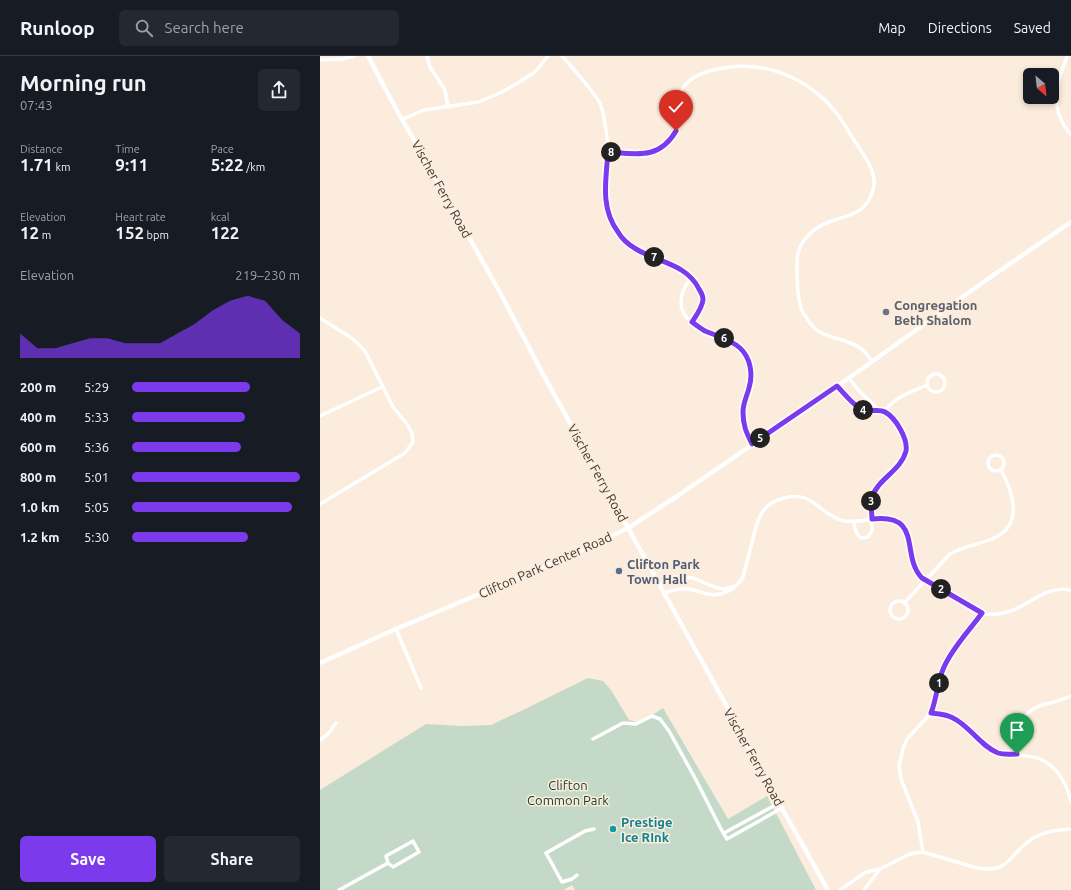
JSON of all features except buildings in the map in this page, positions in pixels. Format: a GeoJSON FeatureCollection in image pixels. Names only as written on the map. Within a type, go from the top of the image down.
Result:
{"type":"FeatureCollection","features":[{"type":"Feature","properties":{"kind":"street"},"geometry":{"type":"LineString","coordinates":[[320,60],[343,59],[354,56]]}},
{"type":"Feature","properties":{"kind":"street","name":"Vischer Ferry Road"},"geometry":{"type":"LineString","coordinates":[[368,56],[828,890]]}},
{"type":"Feature","properties":{"kind":"street"},"geometry":{"type":"LineString","coordinates":[[427,56],[430,67],[445,90],[448,107]]}},
{"type":"Feature","properties":{"kind":"street"},"geometry":{"type":"LineString","coordinates":[[402,119],[424,110],[478,102],[500,93],[535,72],[548,56]]}},
{"type":"Feature","properties":{"kind":"street"},"geometry":{"type":"LineString","coordinates":[[562,56],[594,93],[604,116],[608,152],[606,207],[609,217],[622,237],[636,249],[681,269],[697,284],[702,293],[703,300],[697,315],[692,322]]}},
{"type":"Feature","properties":{"kind":"street"},"geometry":{"type":"LineString","coordinates":[[1067,56],[1060,77],[1056,98],[1062,122],[1071,135]]}},
{"type":"Feature","properties":{"kind":"street"},"geometry":{"type":"LineString","coordinates":[[608,152],[647,153],[653,152],[664,146],[673,136],[678,124],[678,104],[680,94],[684,86],[700,73],[714,69],[747,66],[772,70],[787,75],[811,88],[822,97],[838,115],[864,156],[871,169],[874,181],[874,190],[867,203],[860,211],[828,222],[818,227],[806,238],[798,253],[797,262],[797,284],[800,306],[808,321],[818,331],[854,344],[866,353],[872,361]]}},
{"type":"Feature","properties":{"kind":"street","name":"Clifton Park Center Road"},"geometry":{"type":"LineString","coordinates":[[320,663],[564,558],[628,528],[849,378],[989,278],[1071,222]]}},
{"type":"Feature","properties":{"kind":"street"},"geometry":{"type":"LineString","coordinates":[[692,278],[683,290],[681,297],[681,306],[686,317],[704,330],[730,341],[740,348],[748,360],[751,370],[751,379],[750,388],[743,410],[743,418],[744,426],[752,444]]}},
{"type":"Feature","properties":{"kind":"street"},"geometry":{"type":"LineString","coordinates":[[320,318],[353,339],[365,351],[393,407],[407,424],[412,433],[413,442],[405,453],[320,504]]}},
{"type":"Feature","properties":{"kind":"street"},"geometry":{"type":"LineString","coordinates":[[933,374],[939,374],[945,381],[944,387],[936,392],[930,390],[927,385],[928,377],[933,374]]}},
{"type":"Feature","properties":{"kind":"street"},"geometry":{"type":"LineString","coordinates":[[849,378],[859,392],[874,404],[878,410]]}},
{"type":"Feature","properties":{"kind":"street"},"geometry":{"type":"LineString","coordinates":[[886,412],[891,403],[927,385]]}},
{"type":"Feature","properties":{"kind":"street"},"geometry":{"type":"LineString","coordinates":[[837,386],[860,408],[871,411],[878,410],[886,412],[896,422],[905,438],[906,449],[903,458],[896,468],[880,484],[872,496],[872,531],[868,537],[861,538],[858,536],[854,522]]}},
{"type":"Feature","properties":{"kind":"street"},"geometry":{"type":"LineString","coordinates":[[320,416],[382,387]]}},
{"type":"Feature","properties":{"kind":"street"},"geometry":{"type":"LineString","coordinates":[[999,455],[1003,458],[1004,463],[1001,470],[995,471],[988,466],[988,461],[991,456],[999,455]]}},
{"type":"Feature","properties":{"kind":"street"},"geometry":{"type":"LineString","coordinates":[[904,603],[950,554],[959,549],[998,536],[1011,524],[1013,511],[1012,496],[1008,483],[1001,470]]}},
{"type":"Feature","properties":{"kind":"street"},"geometry":{"type":"LineString","coordinates":[[664,593],[683,589],[720,595],[736,586],[743,577],[759,517],[774,501],[787,497],[798,497],[813,502],[828,513],[840,519],[854,522],[872,519],[889,519],[900,524],[909,539],[913,562],[918,574],[925,580],[982,613],[1008,613],[1047,591],[1061,589],[1071,590]]}},
{"type":"Feature","properties":{"kind":"street"},"geometry":{"type":"LineString","coordinates":[[660,585],[673,577],[678,577],[693,578],[717,588],[724,589],[736,586]]}},
{"type":"Feature","properties":{"kind":"street"},"geometry":{"type":"LineString","coordinates":[[899,601],[904,603],[908,608],[907,614],[899,619],[893,617],[890,612],[890,607],[892,604],[899,601]]}},
{"type":"Feature","properties":{"kind":"street"},"geometry":{"type":"LineString","coordinates":[[923,852],[918,822],[901,779],[900,766],[903,749],[907,739],[931,713],[944,667],[964,636],[982,613]]}},
{"type":"Feature","properties":{"kind":"street"},"geometry":{"type":"LineString","coordinates":[[396,629],[421,688]]}},
{"type":"Feature","properties":{"kind":"street"},"geometry":{"type":"LineString","coordinates":[[1017,754],[1016,741],[1020,724],[1029,712],[1036,707],[1071,696]]}},
{"type":"Feature","properties":{"kind":"street"},"geometry":{"type":"LineString","coordinates":[[931,713],[945,714],[954,718],[970,729],[981,741],[998,753],[1033,757],[1048,763],[1064,781],[1069,792],[1071,802]]}},
{"type":"Feature","properties":{"kind":"street"},"geometry":{"type":"LineString","coordinates":[[593,739],[623,723],[636,724],[652,716],[660,720],[669,731],[727,838],[782,808]]}},
{"type":"Feature","properties":{"kind":"street"},"geometry":{"type":"LineString","coordinates":[[320,740],[328,734],[336,723]]}},
{"type":"Feature","properties":{"kind":"street"},"geometry":{"type":"LineString","coordinates":[[724,833],[779,803]]}},
{"type":"Feature","properties":{"kind":"street"},"geometry":{"type":"LineString","coordinates":[[840,890],[866,872],[880,869],[914,853],[923,852],[977,868],[995,869],[1003,865],[1035,837],[1051,830],[1071,828]]}},
{"type":"Feature","properties":{"kind":"street"},"geometry":{"type":"LineString","coordinates":[[577,876],[562,882],[546,852],[585,831],[594,829]]}},
{"type":"Feature","properties":{"kind":"street"},"geometry":{"type":"LineString","coordinates":[[413,841],[419,852],[393,867],[388,863],[386,856],[413,841]]}},
{"type":"Feature","properties":{"kind":"street"},"geometry":{"type":"LineString","coordinates":[[339,890],[388,863]]}},
{"type":"Feature","properties":{"kind":"street"},"geometry":{"type":"LineString","coordinates":[[864,890],[880,869]]}},
{"type":"Feature","properties":{"kind":"green space","name":"Clifton Common Park"},"geometry":{"type":"Polygon","coordinates":[[[588,678],[603,681],[611,690],[629,720],[640,723],[663,708],[728,819],[767,796],[816,890],[575,890],[572,885],[564,890],[320,890],[320,790],[426,724],[462,726],[491,725],[588,678]]]}},
{"type":"Feature","properties":{"kind":"place","name":"Congregation Beth Shalom"},"geometry":{"type":"Point","coordinates":[886,312]}},
{"type":"Feature","properties":{"kind":"place","name":"Clifton Park Town Hall"},"geometry":{"type":"Point","coordinates":[619,571]}},
{"type":"Feature","properties":{"kind":"place","name":"Prestige Ice RInk"},"geometry":{"type":"Point","coordinates":[613,829]}},
{"type":"Feature","properties":{"kind":"route"},"geometry":{"type":"LineString","coordinates":[[676,131],[664,146],[653,152],[637,154],[608,152],[606,207],[609,217],[622,237],[636,249],[681,269],[688,274],[697,284],[702,293],[703,300],[697,315],[692,322],[704,330],[730,341],[744,353],[751,370],[751,379],[750,388],[743,410],[743,418],[744,426],[752,444],[837,386],[863,410],[878,410],[886,412],[896,422],[905,438],[906,449],[903,458],[896,468],[880,484],[872,496],[872,519],[889,519],[900,524],[909,539],[913,562],[918,574],[922,578],[982,613],[964,636],[944,667],[931,713],[945,714],[954,718],[970,729],[981,741],[998,753],[1017,754]]}}]}
